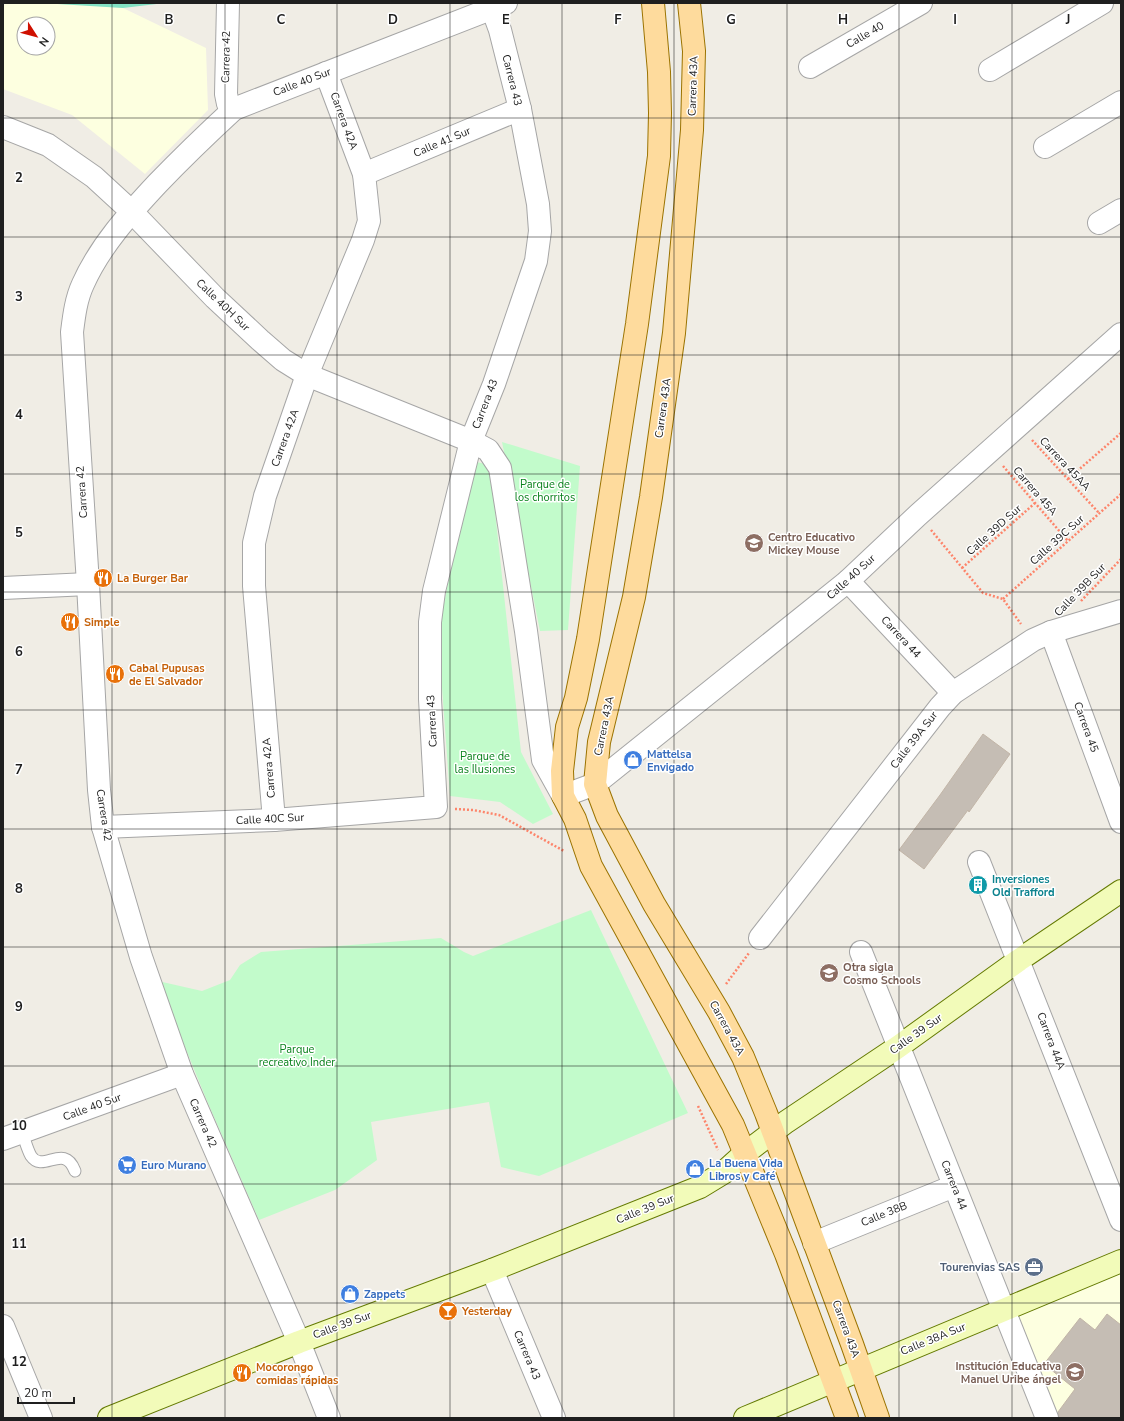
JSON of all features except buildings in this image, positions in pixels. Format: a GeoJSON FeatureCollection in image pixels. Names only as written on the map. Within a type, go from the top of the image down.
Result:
{"type":"FeatureCollection","features":[{"type":"Feature","properties":{"kind":"main road"},"geometry":{"type":"LineString","coordinates":[[653,3],[659,78],[659,156],[637,324],[588,639],[576,698],[567,727],[562,771],[563,796],[574,819],[591,866],[733,1125],[786,1254],[847,1418]]}},
{"type":"Feature","properties":{"kind":"main road","name":"Carrera 43A"},"geometry":{"type":"LineString","coordinates":[[689,3],[694,50],[692,130],[674,333],[651,497],[635,590],[599,742],[595,784],[607,816],[654,904],[719,1012],[743,1057],[814,1243],[878,1418]]}},
{"type":"Feature","properties":{"kind":"street","name":"Carrera 42"},"geometry":{"type":"LineString","coordinates":[[229,3],[226,94],[228,104],[234,109]]}},
{"type":"Feature","properties":{"kind":"street","name":"Calle 40"},"geometry":{"type":"LineString","coordinates":[[810,67],[921,3]]}},
{"type":"Feature","properties":{"kind":"street"},"geometry":{"type":"LineString","coordinates":[[990,70],[1102,3]]}},
{"type":"Feature","properties":{"kind":"street","name":"Calle 40 Sur"},"geometry":{"type":"LineString","coordinates":[[131,211],[234,109],[499,6]]}},
{"type":"Feature","properties":{"kind":"street","name":"Carrera 43"},"geometry":{"type":"LineString","coordinates":[[436,807],[430,699],[430,622],[434,591],[471,441],[494,384],[536,261],[540,231],[538,204],[520,109],[500,30],[499,6]]}},
{"type":"Feature","properties":{"kind":"street","name":"Carrera 42A"},"geometry":{"type":"LineString","coordinates":[[274,820],[255,594],[254,543],[265,496],[307,375],[363,240],[369,221],[364,174],[326,73]]}},
{"type":"Feature","properties":{"kind":"street"},"geometry":{"type":"LineString","coordinates":[[1045,148],[1121,102]]}},
{"type":"Feature","properties":{"kind":"street","name":"Calle 41 Sur"},"geometry":{"type":"LineString","coordinates":[[364,174],[520,109]]}},
{"type":"Feature","properties":{"kind":"street","name":"Calle 40H Sur"},"geometry":{"type":"LineString","coordinates":[[3,127],[48,145],[94,177],[131,211],[215,298],[283,360],[307,375],[471,441]]}},
{"type":"Feature","properties":{"kind":"street"},"geometry":{"type":"LineString","coordinates":[[1099,223],[1121,210]]}},
{"type":"Feature","properties":{"kind":"street","name":"Carrera 42"},"geometry":{"type":"LineString","coordinates":[[131,211],[97,258],[82,285],[72,332],[99,790],[103,827],[141,957],[182,1074],[299,1342],[329,1418]]}},
{"type":"Feature","properties":{"kind":"street","name":"Calle 40 Sur"},"geometry":{"type":"LineString","coordinates":[[563,796],[595,784],[848,581],[918,515],[1121,334]]}},
{"type":"Feature","properties":{"kind":"street"},"geometry":{"type":"LineString","coordinates":[[471,441],[488,450],[500,468],[526,631],[543,760],[563,796]]}},
{"type":"Feature","properties":{"kind":"street","name":"Carrera 44"},"geometry":{"type":"LineString","coordinates":[[848,581],[953,692]]}},
{"type":"Feature","properties":{"kind":"street"},"geometry":{"type":"LineString","coordinates":[[3,588],[88,584]]}},
{"type":"Feature","properties":{"kind":"street","name":"Calle 39A Sur"},"geometry":{"type":"LineString","coordinates":[[760,938],[953,692],[1042,636],[1121,611]]}},
{"type":"Feature","properties":{"kind":"street","name":"Carrera 45"},"geometry":{"type":"LineString","coordinates":[[1042,636],[1121,822]]}},
{"type":"Feature","properties":{"kind":"street","name":"Calle 40C Sur"},"geometry":{"type":"LineString","coordinates":[[103,827],[274,820],[436,807]]}},
{"type":"Feature","properties":{"kind":"street","name":"Carrera 44A"},"geometry":{"type":"LineString","coordinates":[[979,862],[1121,1220]]}},
{"type":"Feature","properties":{"kind":"street","name":"Calle 39 Sur"},"geometry":{"type":"LineString","coordinates":[[110,1418],[299,1342],[492,1270],[700,1187],[723,1173],[772,1132],[898,1047],[1019,960],[1121,891]]}},
{"type":"Feature","properties":{"kind":"street","name":"Carrera 44"},"geometry":{"type":"LineString","coordinates":[[861,952],[1047,1418]]}},
{"type":"Feature","properties":{"kind":"street","name":"Calle 40 Sur"},"geometry":{"type":"LineString","coordinates":[[9,1133],[182,1074]]}},
{"type":"Feature","properties":{"kind":"street","name":"Calle 38B"},"geometry":{"type":"LineString","coordinates":[[814,1243],[954,1186]]}},
{"type":"Feature","properties":{"kind":"street","name":"Calle 38A Sur"},"geometry":{"type":"LineString","coordinates":[[745,1418],[1121,1261]]}},
{"type":"Feature","properties":{"kind":"street","name":"Carrera 43"},"geometry":{"type":"LineString","coordinates":[[492,1270],[554,1418]]}},
{"type":"Feature","properties":{"kind":"street"},"geometry":{"type":"LineString","coordinates":[[3,1326],[41,1418]]}},
{"type":"Feature","properties":{"kind":"lane"},"geometry":{"type":"LineString","coordinates":[[9,1133],[36,1161],[44,1162],[60,1157],[65,1158],[73,1165],[75,1171]]}},
{"type":"Feature","properties":{"kind":"path","name":"Carrera 45AA"},"geometry":{"type":"LineString","coordinates":[[1018,426],[1099,513]]}},
{"type":"Feature","properties":{"kind":"path"},"geometry":{"type":"LineString","coordinates":[[1068,479],[1121,432]]}},
{"type":"Feature","properties":{"kind":"path","name":"Carrera 45A"},"geometry":{"type":"LineString","coordinates":[[990,451],[1068,541]]}},
{"type":"Feature","properties":{"kind":"path","name":"Calle 39C Sur"},"geometry":{"type":"LineString","coordinates":[[1003,599],[1121,494]]}},
{"type":"Feature","properties":{"kind":"path","name":"Calle 39D Sur"},"geometry":{"type":"LineString","coordinates":[[962,568],[1035,503]]}},
{"type":"Feature","properties":{"kind":"path"},"geometry":{"type":"LineString","coordinates":[[918,515],[983,593],[1003,599],[1042,636]]}},
{"type":"Feature","properties":{"kind":"path","name":"Calle 39B Sur"},"geometry":{"type":"LineString","coordinates":[[1078,604],[1121,560]]}},
{"type":"Feature","properties":{"kind":"path"},"geometry":{"type":"LineString","coordinates":[[436,807],[473,810],[499,815],[568,853]]}},
{"type":"Feature","properties":{"kind":"path"},"geometry":{"type":"LineString","coordinates":[[724,987],[760,938]]}},
{"type":"Feature","properties":{"kind":"shaded area"},"geometry":{"type":"Polygon","coordinates":[[[5,3],[69,4],[123,8],[206,48],[208,110],[145,174],[72,115],[3,89],[3,9],[5,3]]]}},
{"type":"Feature","properties":{"kind":"shaded area","name":"Institución Educativa Manuel Uribe ángel"},"geometry":{"type":"Polygon","coordinates":[[[1121,1261],[1121,1418],[1047,1418],[1004,1310],[1121,1261]]]}},
{"type":"Feature","properties":{"kind":"green space"},"geometry":{"type":"Polygon","coordinates":[[[41,3],[165,3],[123,8],[41,3]]]}},
{"type":"Feature","properties":{"kind":"green space","name":"Parque de los chorritos"},"geometry":{"type":"Polygon","coordinates":[[[502,442],[580,466],[568,630],[540,631],[502,442]]]}},
{"type":"Feature","properties":{"kind":"green space","name":"Parque de las Ilusiones"},"geometry":{"type":"Polygon","coordinates":[[[472,461],[490,465],[521,752],[553,814],[533,824],[500,802],[450,796],[438,634],[472,461]]]}},
{"type":"Feature","properties":{"kind":"green space","name":"Parque recreativo Inder"},"geometry":{"type":"Polygon","coordinates":[[[591,910],[688,1113],[539,1176],[501,1167],[489,1102],[371,1122],[377,1160],[335,1190],[259,1220],[207,1101],[158,981],[202,991],[230,980],[240,965],[261,952],[441,938],[473,956],[591,910]]]}},
{"type":"Feature","properties":{"kind":"place","name":"Centro Educativo Mickey Mouse"},"geometry":{"type":"Point","coordinates":[754,543]}},
{"type":"Feature","properties":{"kind":"place","name":"La Burger Bar"},"geometry":{"type":"Point","coordinates":[103,578]}},
{"type":"Feature","properties":{"kind":"place","name":"Simple"},"geometry":{"type":"Point","coordinates":[70,622]}},
{"type":"Feature","properties":{"kind":"place","name":"Cabal Pupusas de El Salvador"},"geometry":{"type":"Point","coordinates":[115,674]}},
{"type":"Feature","properties":{"kind":"place","name":"Mattelsa Envigado"},"geometry":{"type":"Point","coordinates":[633,760]}},
{"type":"Feature","properties":{"kind":"place","name":"Inversiones Old Trafford"},"geometry":{"type":"Point","coordinates":[978,885]}},
{"type":"Feature","properties":{"kind":"place","name":"Otra sigla Cosmo Schools"},"geometry":{"type":"Point","coordinates":[829,973]}},
{"type":"Feature","properties":{"kind":"place","name":"Euro Murano"},"geometry":{"type":"Point","coordinates":[127,1165]}},
{"type":"Feature","properties":{"kind":"place","name":"La Buena Vida Libros y Café"},"geometry":{"type":"Point","coordinates":[695,1169]}},
{"type":"Feature","properties":{"kind":"place","name":"Tourenvias SAS"},"geometry":{"type":"Point","coordinates":[1034,1267]}},
{"type":"Feature","properties":{"kind":"place","name":"Zappets"},"geometry":{"type":"Point","coordinates":[350,1294]}},
{"type":"Feature","properties":{"kind":"place","name":"Yesterday"},"geometry":{"type":"Point","coordinates":[448,1311]}},
{"type":"Feature","properties":{"kind":"place","name":"Institución Educativa Manuel Uribe ángel"},"geometry":{"type":"Point","coordinates":[1075,1372]}},
{"type":"Feature","properties":{"kind":"place","name":"Mocorongo comidas rápidas"},"geometry":{"type":"Point","coordinates":[242,1373]}}]}
